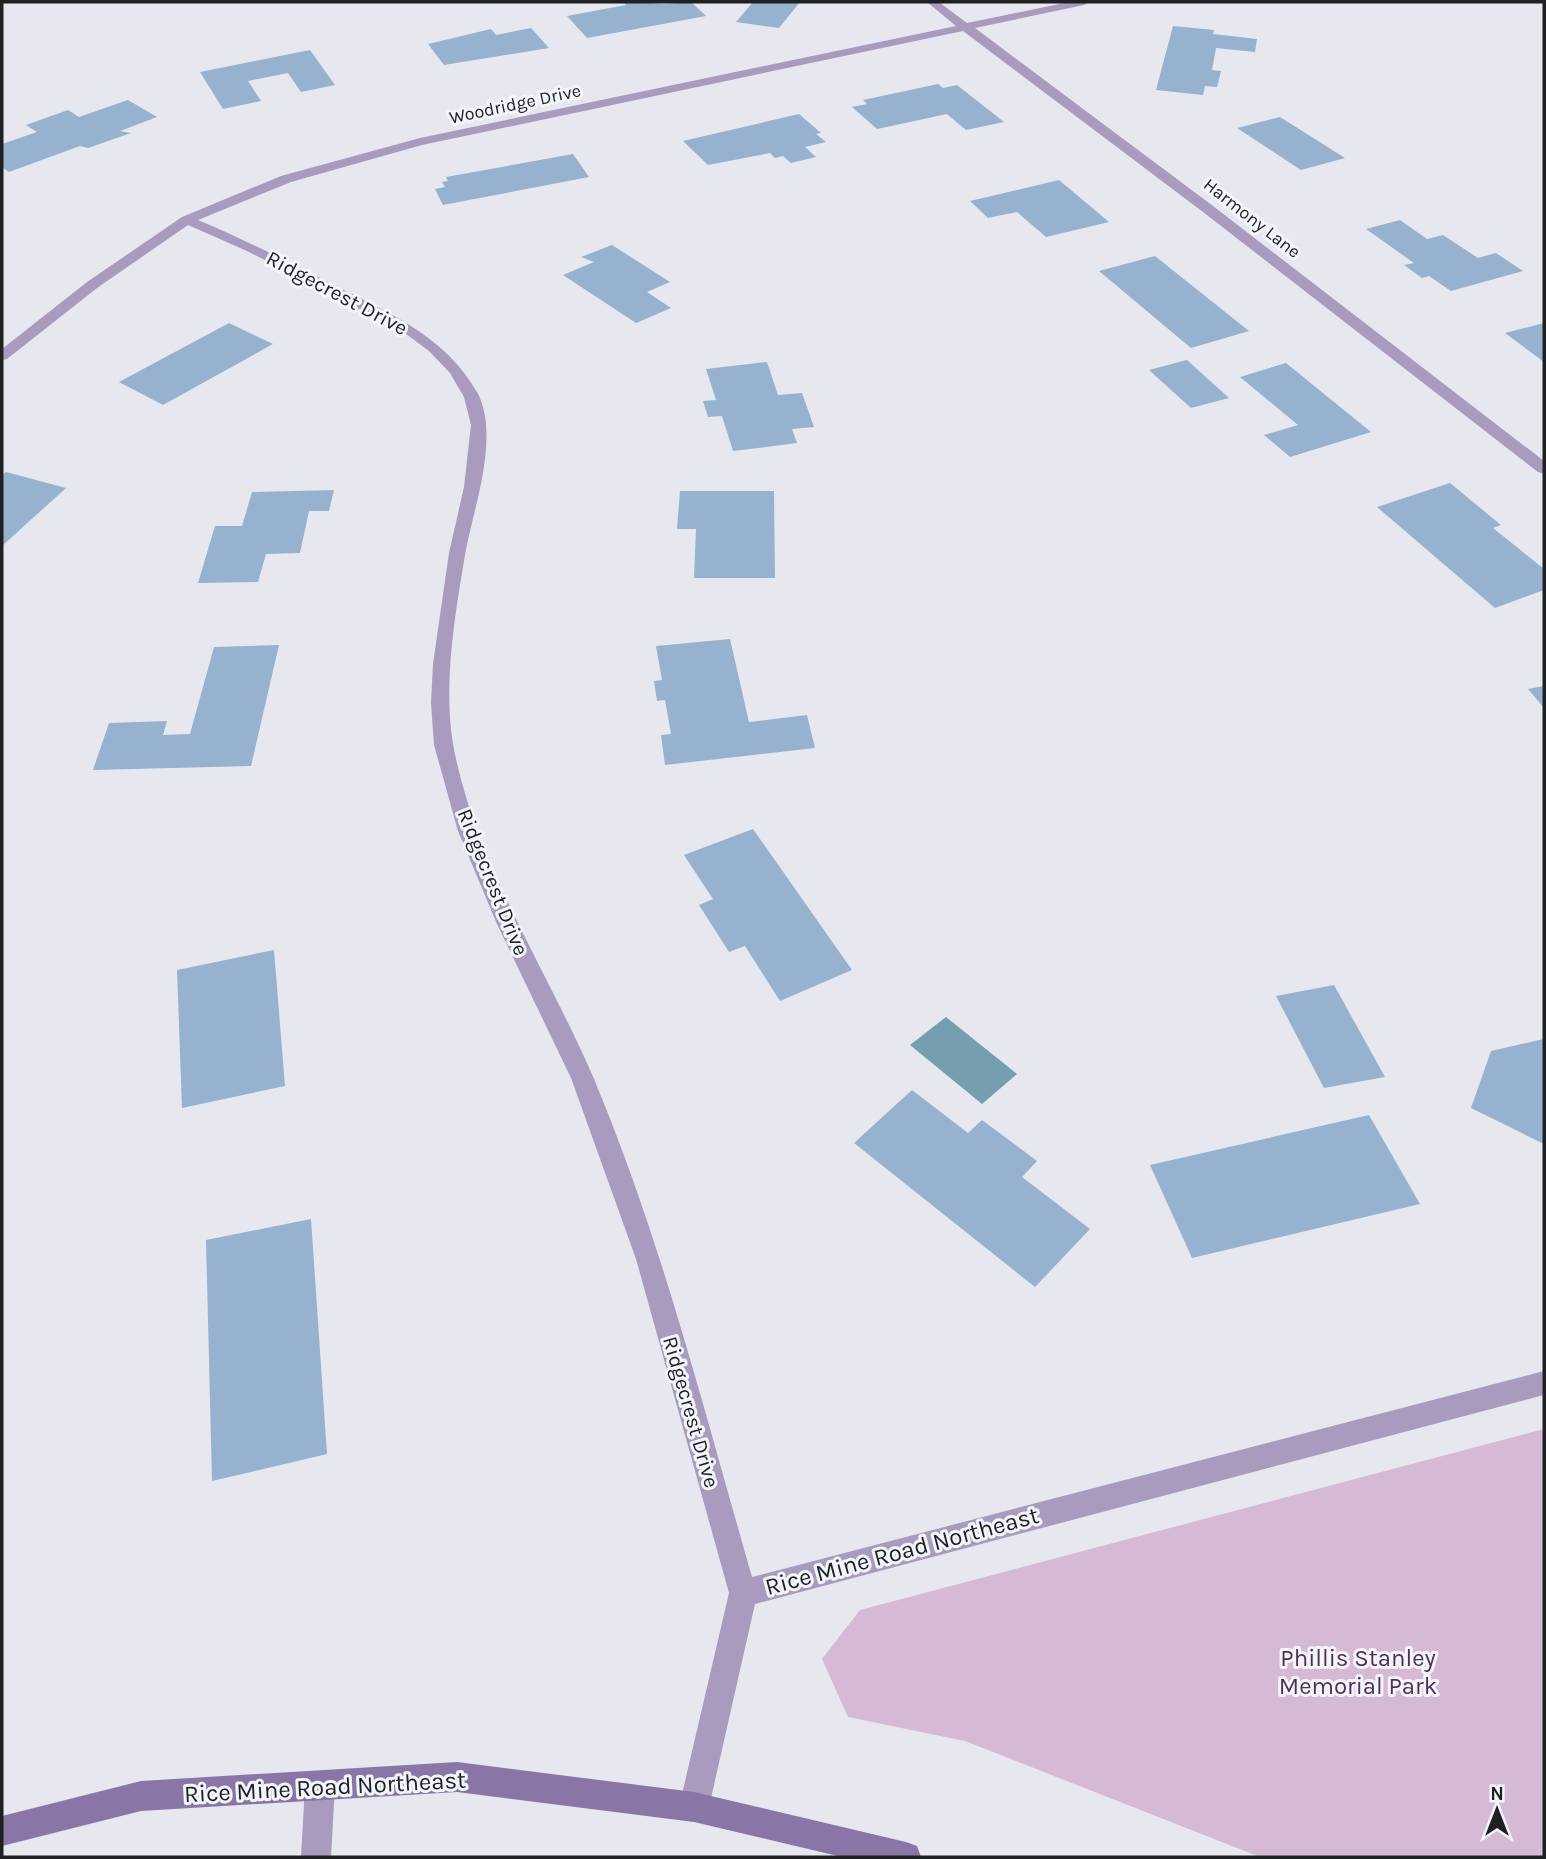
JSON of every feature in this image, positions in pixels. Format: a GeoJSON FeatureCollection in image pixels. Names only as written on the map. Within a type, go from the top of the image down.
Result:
{"type":"FeatureCollection","features":[{"type":"Feature","properties":{"kind":"main road","name":"Rice Mine Road Northeast"},"geometry":{"type":"LineString","coordinates":[[2,1831],[141,1796],[457,1777],[694,1807]]}},
{"type":"Feature","properties":{"kind":"main road"},"geometry":{"type":"LineString","coordinates":[[694,1807],[906,1857]]}},
{"type":"Feature","properties":{"kind":"street","name":"Harmony Lane"},"geometry":{"type":"LineString","coordinates":[[932,2],[1208,209],[1544,469]]}},
{"type":"Feature","properties":{"kind":"street","name":"Woodridge Drive"},"geometry":{"type":"LineString","coordinates":[[2,356],[92,285],[187,220],[286,179],[347,160],[494,126],[1084,2]]}},
{"type":"Feature","properties":{"kind":"street","name":"Ridgecrest Drive"},"geometry":{"type":"LineString","coordinates":[[187,220],[251,248],[407,328],[434,348],[456,371],[472,397],[479,425],[472,487],[457,553],[442,664],[440,703],[444,745],[468,831],[507,925],[582,1078],[648,1259],[743,1593]]}},
{"type":"Feature","properties":{"kind":"street","name":"Rice Mine Road Northeast"},"geometry":{"type":"LineString","coordinates":[[694,1807],[743,1593],[1544,1383]]}},
{"type":"Feature","properties":{"kind":"street"},"geometry":{"type":"LineString","coordinates":[[316,1857],[320,1786]]}},
{"type":"Feature","properties":{"kind":"green space","name":"Phillis Stanley Memorial Park"},"geometry":{"type":"Polygon","coordinates":[[[1544,1429],[1544,1857],[1260,1857],[965,1741],[848,1717],[822,1659],[860,1610],[1544,1429]]]}},
{"type":"Feature","properties":{"kind":"water"},"geometry":{"type":"Polygon","coordinates":[[[946,1017],[1017,1074],[982,1104],[910,1045],[946,1017]]]}},
{"type":"Feature","properties":{"kind":"building"},"geometry":{"type":"Polygon","coordinates":[[[623,2],[691,2],[706,16],[587,38],[567,16],[626,5],[623,2]]]}},
{"type":"Feature","properties":{"kind":"building"},"geometry":{"type":"Polygon","coordinates":[[[753,2],[800,2],[779,28],[736,22],[753,2]]]}},
{"type":"Feature","properties":{"kind":"building"},"geometry":{"type":"Polygon","coordinates":[[[1173,26],[1214,30],[1213,34],[1257,39],[1255,52],[1216,48],[1212,70],[1221,71],[1217,87],[1205,86],[1203,95],[1156,90],[1173,26]]]}},
{"type":"Feature","properties":{"kind":"building"},"geometry":{"type":"Polygon","coordinates":[[[531,28],[549,48],[444,65],[428,44],[491,29],[496,35],[531,28]]]}},
{"type":"Feature","properties":{"kind":"building"},"geometry":{"type":"Polygon","coordinates":[[[310,50],[335,85],[301,92],[288,73],[248,81],[261,101],[223,109],[200,72],[310,50]]]}},
{"type":"Feature","properties":{"kind":"building"},"geometry":{"type":"Polygon","coordinates":[[[938,84],[943,88],[957,85],[1004,122],[966,130],[947,114],[877,129],[852,107],[867,104],[863,100],[938,84]]]}},
{"type":"Feature","properties":{"kind":"building"},"geometry":{"type":"Polygon","coordinates":[[[128,100],[157,117],[120,131],[131,133],[88,148],[80,146],[9,172],[2,167],[2,144],[37,132],[26,125],[68,110],[79,117],[128,100]]]}},
{"type":"Feature","properties":{"kind":"building"},"geometry":{"type":"Polygon","coordinates":[[[799,114],[821,133],[816,134],[826,142],[805,147],[816,157],[791,163],[783,156],[775,158],[770,153],[708,165],[683,141],[799,114]]]}},
{"type":"Feature","properties":{"kind":"building"},"geometry":{"type":"Polygon","coordinates":[[[1280,117],[1345,158],[1301,170],[1237,128],[1280,117]]]}},
{"type":"Feature","properties":{"kind":"building"},"geometry":{"type":"Polygon","coordinates":[[[573,154],[589,177],[443,205],[435,189],[445,187],[442,182],[448,181],[446,177],[573,154]]]}},
{"type":"Feature","properties":{"kind":"building"},"geometry":{"type":"Polygon","coordinates":[[[1059,180],[1109,222],[1046,237],[1017,212],[988,218],[970,201],[1059,180]]]}},
{"type":"Feature","properties":{"kind":"building"},"geometry":{"type":"Polygon","coordinates":[[[1400,220],[1427,239],[1443,235],[1478,258],[1496,253],[1523,271],[1451,291],[1429,276],[1422,278],[1404,265],[1414,263],[1366,229],[1400,220]]]}},
{"type":"Feature","properties":{"kind":"building"},"geometry":{"type":"Polygon","coordinates":[[[612,245],[670,282],[647,292],[671,308],[636,323],[563,275],[594,262],[581,257],[612,245]]]}},
{"type":"Feature","properties":{"kind":"building"},"geometry":{"type":"Polygon","coordinates":[[[1155,256],[1249,331],[1191,348],[1099,271],[1155,256]]]}},
{"type":"Feature","properties":{"kind":"building"},"geometry":{"type":"Polygon","coordinates":[[[229,323],[273,344],[163,405],[119,382],[229,323]]]}},
{"type":"Feature","properties":{"kind":"building"},"geometry":{"type":"Polygon","coordinates":[[[1544,323],[1544,362],[1505,333],[1544,323]]]}},
{"type":"Feature","properties":{"kind":"building"},"geometry":{"type":"Polygon","coordinates":[[[1187,360],[1229,398],[1191,408],[1149,370],[1187,360]]]}},
{"type":"Feature","properties":{"kind":"building"},"geometry":{"type":"Polygon","coordinates":[[[767,362],[778,395],[802,393],[814,427],[792,429],[797,443],[733,451],[722,416],[708,417],[703,401],[716,400],[706,369],[767,362]]]}},
{"type":"Feature","properties":{"kind":"building"},"geometry":{"type":"Polygon","coordinates":[[[1286,363],[1371,432],[1290,457],[1264,435],[1298,425],[1240,377],[1286,363]]]}},
{"type":"Feature","properties":{"kind":"building"},"geometry":{"type":"Polygon","coordinates":[[[6,472],[66,488],[2,546],[2,475],[6,472]]]}},
{"type":"Feature","properties":{"kind":"building"},"geometry":{"type":"Polygon","coordinates":[[[1450,483],[1501,525],[1493,528],[1544,569],[1544,590],[1495,608],[1377,507],[1450,483]]]}},
{"type":"Feature","properties":{"kind":"building"},"geometry":{"type":"Polygon","coordinates":[[[334,490],[329,511],[309,511],[300,553],[266,554],[258,582],[198,583],[215,526],[242,526],[252,492],[334,490]]]}},
{"type":"Feature","properties":{"kind":"building"},"geometry":{"type":"Polygon","coordinates":[[[680,491],[774,491],[775,578],[694,578],[696,529],[677,529],[680,491]]]}},
{"type":"Feature","properties":{"kind":"building"},"geometry":{"type":"Polygon","coordinates":[[[730,639],[749,722],[807,715],[815,748],[665,765],[661,735],[671,734],[665,700],[657,701],[654,681],[662,680],[656,646],[730,639]]]}},
{"type":"Feature","properties":{"kind":"building"},"geometry":{"type":"Polygon","coordinates":[[[279,645],[251,766],[93,770],[109,723],[167,721],[163,735],[190,734],[214,647],[279,645]]]}},
{"type":"Feature","properties":{"kind":"building"},"geometry":{"type":"Polygon","coordinates":[[[1544,686],[1544,708],[1528,689],[1544,686]]]}},
{"type":"Feature","properties":{"kind":"building"},"geometry":{"type":"Polygon","coordinates":[[[753,829],[852,970],[780,1001],[745,946],[729,952],[699,905],[713,899],[684,855],[753,829]]]}},
{"type":"Feature","properties":{"kind":"building"},"geometry":{"type":"Polygon","coordinates":[[[274,950],[285,1086],[182,1108],[177,970],[274,950]]]}},
{"type":"Feature","properties":{"kind":"building"},"geometry":{"type":"Polygon","coordinates":[[[1334,985],[1385,1077],[1324,1088],[1276,996],[1334,985]]]}},
{"type":"Feature","properties":{"kind":"building"},"geometry":{"type":"Polygon","coordinates":[[[1544,1039],[1544,1144],[1471,1108],[1491,1051],[1544,1039]]]}},
{"type":"Feature","properties":{"kind":"building"},"geometry":{"type":"Polygon","coordinates":[[[912,1090],[968,1133],[982,1120],[1037,1161],[1022,1177],[1090,1229],[1035,1287],[854,1143],[912,1090]]]}},
{"type":"Feature","properties":{"kind":"building"},"geometry":{"type":"Polygon","coordinates":[[[1369,1115],[1420,1204],[1192,1258],[1150,1165],[1369,1115]]]}},
{"type":"Feature","properties":{"kind":"building"},"geometry":{"type":"Polygon","coordinates":[[[311,1219],[327,1454],[212,1481],[206,1240],[311,1219]]]}}]}
